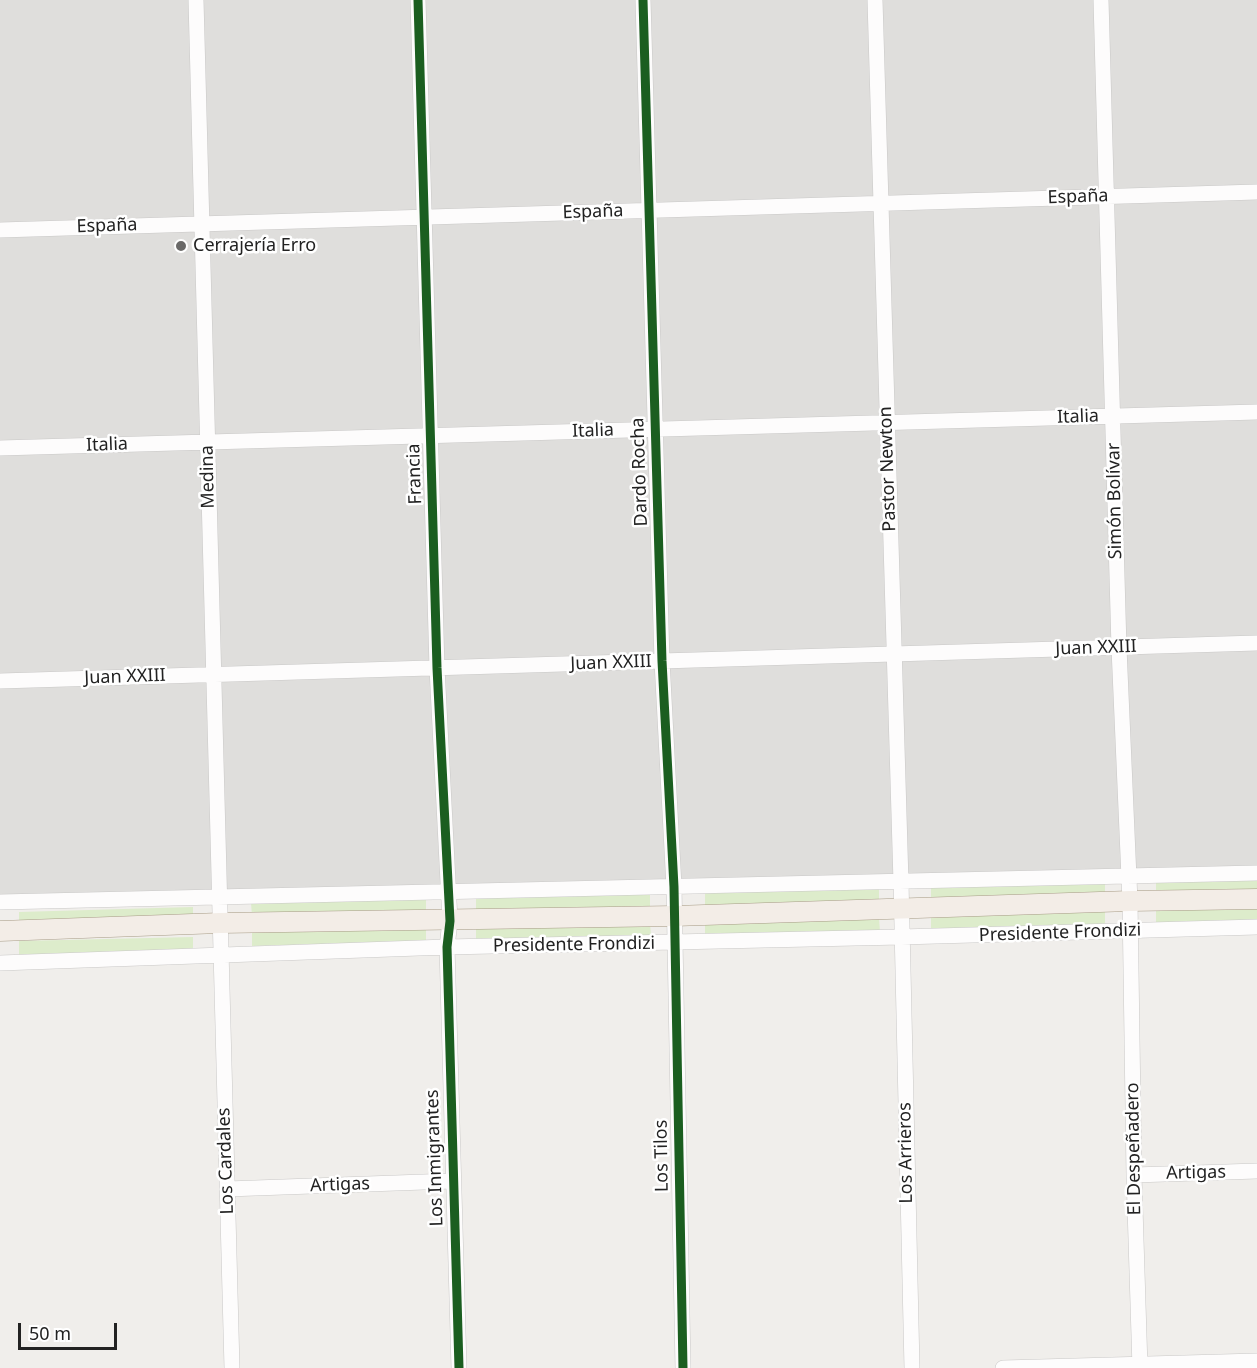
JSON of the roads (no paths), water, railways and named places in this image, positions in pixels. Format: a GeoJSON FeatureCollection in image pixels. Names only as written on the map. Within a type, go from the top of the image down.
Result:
{"type":"FeatureCollection","features":[{"type":"Feature","properties":{"kind":"main road","name":"Presidente Frondizi"},"geometry":{"type":"LineString","coordinates":[[0,931],[220,923],[674,916],[1257,899]]}},
{"type":"Feature","properties":{"kind":"street","name":"Medina"},"geometry":{"type":"LineString","coordinates":[[196,0],[220,955]]}},
{"type":"Feature","properties":{"kind":"street","name":"Francia"},"geometry":{"type":"LineString","coordinates":[[418,0],[437,668],[450,921],[447,947]]}},
{"type":"Feature","properties":{"kind":"street","name":"Dardo Rocha"},"geometry":{"type":"LineString","coordinates":[[643,0],[662,661],[674,887],[674,943]]}},
{"type":"Feature","properties":{"kind":"street","name":"Pastor Newton"},"geometry":{"type":"LineString","coordinates":[[875,0],[901,937]]}},
{"type":"Feature","properties":{"kind":"street","name":"Simón Bolívar"},"geometry":{"type":"LineString","coordinates":[[1101,0],[1119,648],[1131,930]]}},
{"type":"Feature","properties":{"kind":"street","name":"España"},"geometry":{"type":"LineString","coordinates":[[0,230],[1257,192]]}},
{"type":"Feature","properties":{"kind":"street","name":"Italia"},"geometry":{"type":"LineString","coordinates":[[0,448],[1257,412]]}},
{"type":"Feature","properties":{"kind":"street","name":"Juan XXIII"},"geometry":{"type":"LineString","coordinates":[[0,681],[1257,643]]}},
{"type":"Feature","properties":{"kind":"street"},"geometry":{"type":"LineString","coordinates":[[0,902],[901,882],[1129,874],[1257,873]]}},
{"type":"Feature","properties":{"kind":"street","name":"Presidente Frondizi"},"geometry":{"type":"LineString","coordinates":[[0,963],[447,947],[1257,927]]}},
{"type":"Feature","properties":{"kind":"street","name":"El Despeñadero"},"geometry":{"type":"LineString","coordinates":[[1131,930],[1134,1174],[1140,1366]]}},
{"type":"Feature","properties":{"kind":"street","name":"Los Arrieros"},"geometry":{"type":"LineString","coordinates":[[901,937],[912,1368]]}},
{"type":"Feature","properties":{"kind":"street","name":"Los Tilos"},"geometry":{"type":"LineString","coordinates":[[674,943],[683,1368]]}},
{"type":"Feature","properties":{"kind":"street","name":"Los Inmigrantes"},"geometry":{"type":"LineString","coordinates":[[447,947],[459,1368]]}},
{"type":"Feature","properties":{"kind":"street","name":"Los Cardales"},"geometry":{"type":"LineString","coordinates":[[220,955],[232,1368]]}},
{"type":"Feature","properties":{"kind":"street","name":"Artigas"},"geometry":{"type":"LineString","coordinates":[[1134,1174],[1257,1171]]}},
{"type":"Feature","properties":{"kind":"street","name":"Artigas"},"geometry":{"type":"LineString","coordinates":[[227,1189],[452,1181]]}},
{"type":"Feature","properties":{"kind":"street"},"geometry":{"type":"LineString","coordinates":[[1003,1368],[1257,1361]]}},
{"type":"Feature","properties":{"kind":"place","name":"Cerrajería Erro"},"geometry":{"type":"Point","coordinates":[181,246]}}]}
